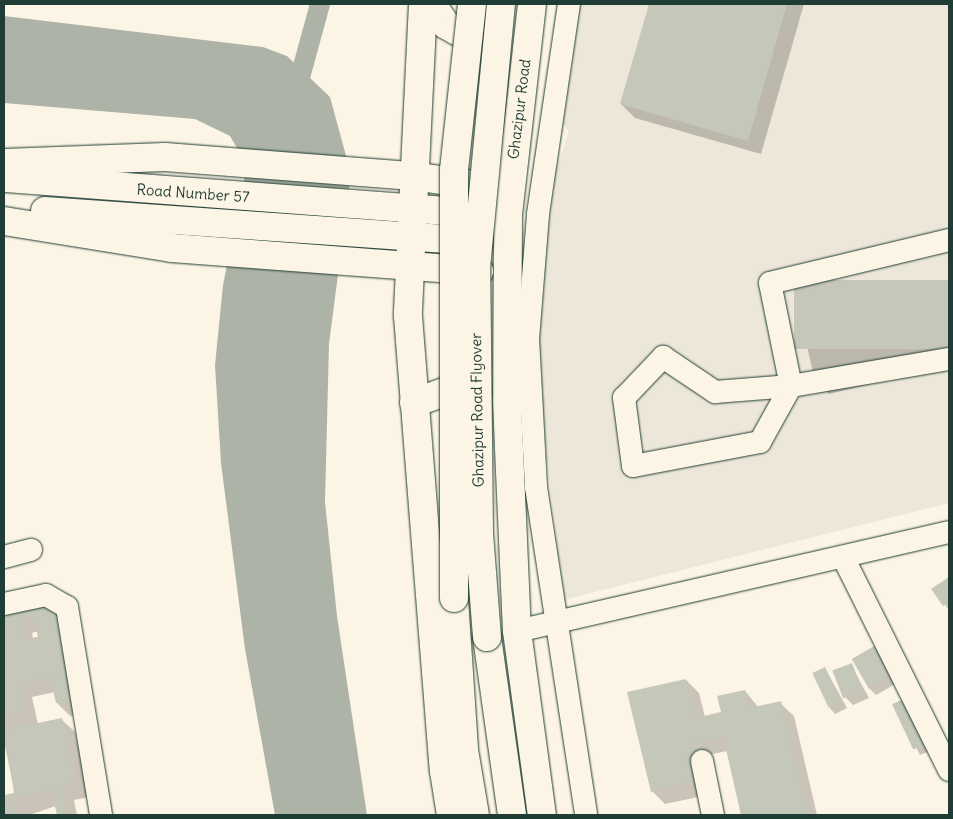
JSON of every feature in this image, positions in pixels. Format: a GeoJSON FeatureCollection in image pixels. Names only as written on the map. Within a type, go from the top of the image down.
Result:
{"type":"FeatureCollection","features":[{"type":"Feature","properties":{"kind":"main road"},"geometry":{"type":"LineString","coordinates":[[423,4],[410,236],[414,403],[444,771],[451,815]]}},
{"type":"Feature","properties":{"kind":"main road"},"geometry":{"type":"LineString","coordinates":[[432,4],[446,25],[480,34],[507,26],[526,4]]}},
{"type":"Feature","properties":{"kind":"main road","name":"Ghazipur Road Flyover"},"geometry":{"type":"LineString","coordinates":[[472,4],[454,170],[454,598],[464,750],[475,815]]}},
{"type":"Feature","properties":{"kind":"main road","name":"Ghazipur Road Flyover"},"geometry":{"type":"LineString","coordinates":[[502,4],[476,268],[479,532],[487,637],[512,815]]}},
{"type":"Feature","properties":{"kind":"main road","name":"Ghazipur Road"},"geometry":{"type":"LineString","coordinates":[[532,4],[506,243],[508,273],[507,403],[517,631],[542,815]]}},
{"type":"Feature","properties":{"kind":"main road"},"geometry":{"type":"LineString","coordinates":[[4,163],[165,157],[414,176],[509,202]]}},
{"type":"Feature","properties":{"kind":"main road","name":"Road Number 57"},"geometry":{"type":"LineString","coordinates":[[4,178],[412,209],[509,202]]}},
{"type":"Feature","properties":{"kind":"main road","name":"Road Number 57"},"geometry":{"type":"LineString","coordinates":[[4,208],[506,243]]}},
{"type":"Feature","properties":{"kind":"main road"},"geometry":{"type":"LineString","coordinates":[[4,221],[172,248],[508,273]]}},
{"type":"Feature","properties":{"kind":"main road"},"geometry":{"type":"LineString","coordinates":[[414,403],[431,394],[469,391],[507,403]]}},
{"type":"Feature","properties":{"kind":"street"},"geometry":{"type":"LineString","coordinates":[[569,4],[538,215],[528,338],[536,487],[586,815]]}},
{"type":"Feature","properties":{"kind":"street"},"geometry":{"type":"LineString","coordinates":[[949,240],[770,283],[791,386],[760,442],[633,466],[624,398],[663,358],[715,392],[791,386],[949,359]]}},
{"type":"Feature","properties":{"kind":"street"},"geometry":{"type":"LineString","coordinates":[[517,631],[558,624],[949,532]]}},
{"type":"Feature","properties":{"kind":"street"},"geometry":{"type":"LineString","coordinates":[[4,556],[31,550]]}},
{"type":"Feature","properties":{"kind":"street"},"geometry":{"type":"LineString","coordinates":[[843,557],[949,770]]}},
{"type":"Feature","properties":{"kind":"street"},"geometry":{"type":"LineString","coordinates":[[4,604],[46,595],[66,607],[100,815]]}},
{"type":"Feature","properties":{"kind":"street"},"geometry":{"type":"LineString","coordinates":[[702,761],[713,815]]}},
{"type":"Feature","properties":{"kind":"shaded area"},"geometry":{"type":"Polygon","coordinates":[[[576,4],[949,4],[949,503],[563,600],[537,373],[542,210],[569,132],[556,114],[576,4]]]}},
{"type":"Feature","properties":{"kind":"shaded area"},"geometry":{"type":"Polygon","coordinates":[[[4,16],[263,47],[287,56],[330,97],[351,174],[329,344],[325,502],[337,616],[367,815],[275,815],[245,649],[221,463],[215,365],[223,285],[247,165],[230,136],[195,119],[4,103],[4,16]]]}},
{"type":"Feature","properties":{"kind":"building"},"geometry":{"type":"Polygon","coordinates":[[[649,4],[787,4],[748,141],[620,104],[649,4]]]}},
{"type":"Feature","properties":{"kind":"building"},"geometry":{"type":"Polygon","coordinates":[[[794,280],[949,280],[949,349],[794,349],[794,280]]]}},
{"type":"Feature","properties":{"kind":"building"},"geometry":{"type":"Polygon","coordinates":[[[949,577],[949,602],[943,606],[931,589],[949,577]]]}},
{"type":"Feature","properties":{"kind":"building"},"geometry":{"type":"Polygon","coordinates":[[[54,602],[75,699],[56,703],[50,677],[19,684],[25,710],[4,714],[4,612],[54,602]],[[33,616],[19,619],[23,639],[38,637],[33,616]]]}},
{"type":"Feature","properties":{"kind":"building"},"geometry":{"type":"Polygon","coordinates":[[[876,645],[893,674],[869,688],[852,659],[876,645]]]}},
{"type":"Feature","properties":{"kind":"building"},"geometry":{"type":"Polygon","coordinates":[[[852,663],[863,691],[843,699],[832,671],[852,663]]]}},
{"type":"Feature","properties":{"kind":"building"},"geometry":{"type":"Polygon","coordinates":[[[825,667],[841,701],[828,707],[812,673],[825,667]]]}},
{"type":"Feature","properties":{"kind":"building"},"geometry":{"type":"Polygon","coordinates":[[[686,679],[695,718],[721,712],[717,696],[745,690],[749,708],[781,701],[807,815],[741,815],[723,736],[695,742],[704,779],[651,792],[627,692],[686,679]]]}},
{"type":"Feature","properties":{"kind":"building"},"geometry":{"type":"Polygon","coordinates":[[[912,695],[933,740],[913,750],[892,704],[912,695]]]}},
{"type":"Feature","properties":{"kind":"building"},"geometry":{"type":"Polygon","coordinates":[[[62,718],[76,783],[61,786],[68,815],[57,815],[51,791],[15,799],[19,815],[4,815],[4,795],[14,793],[4,730],[62,718]]]}},
{"type":"Feature","properties":{"kind":"waterway"},"geometry":{"type":"LineString","coordinates":[[292,92],[296,92],[320,4]]}}]}
